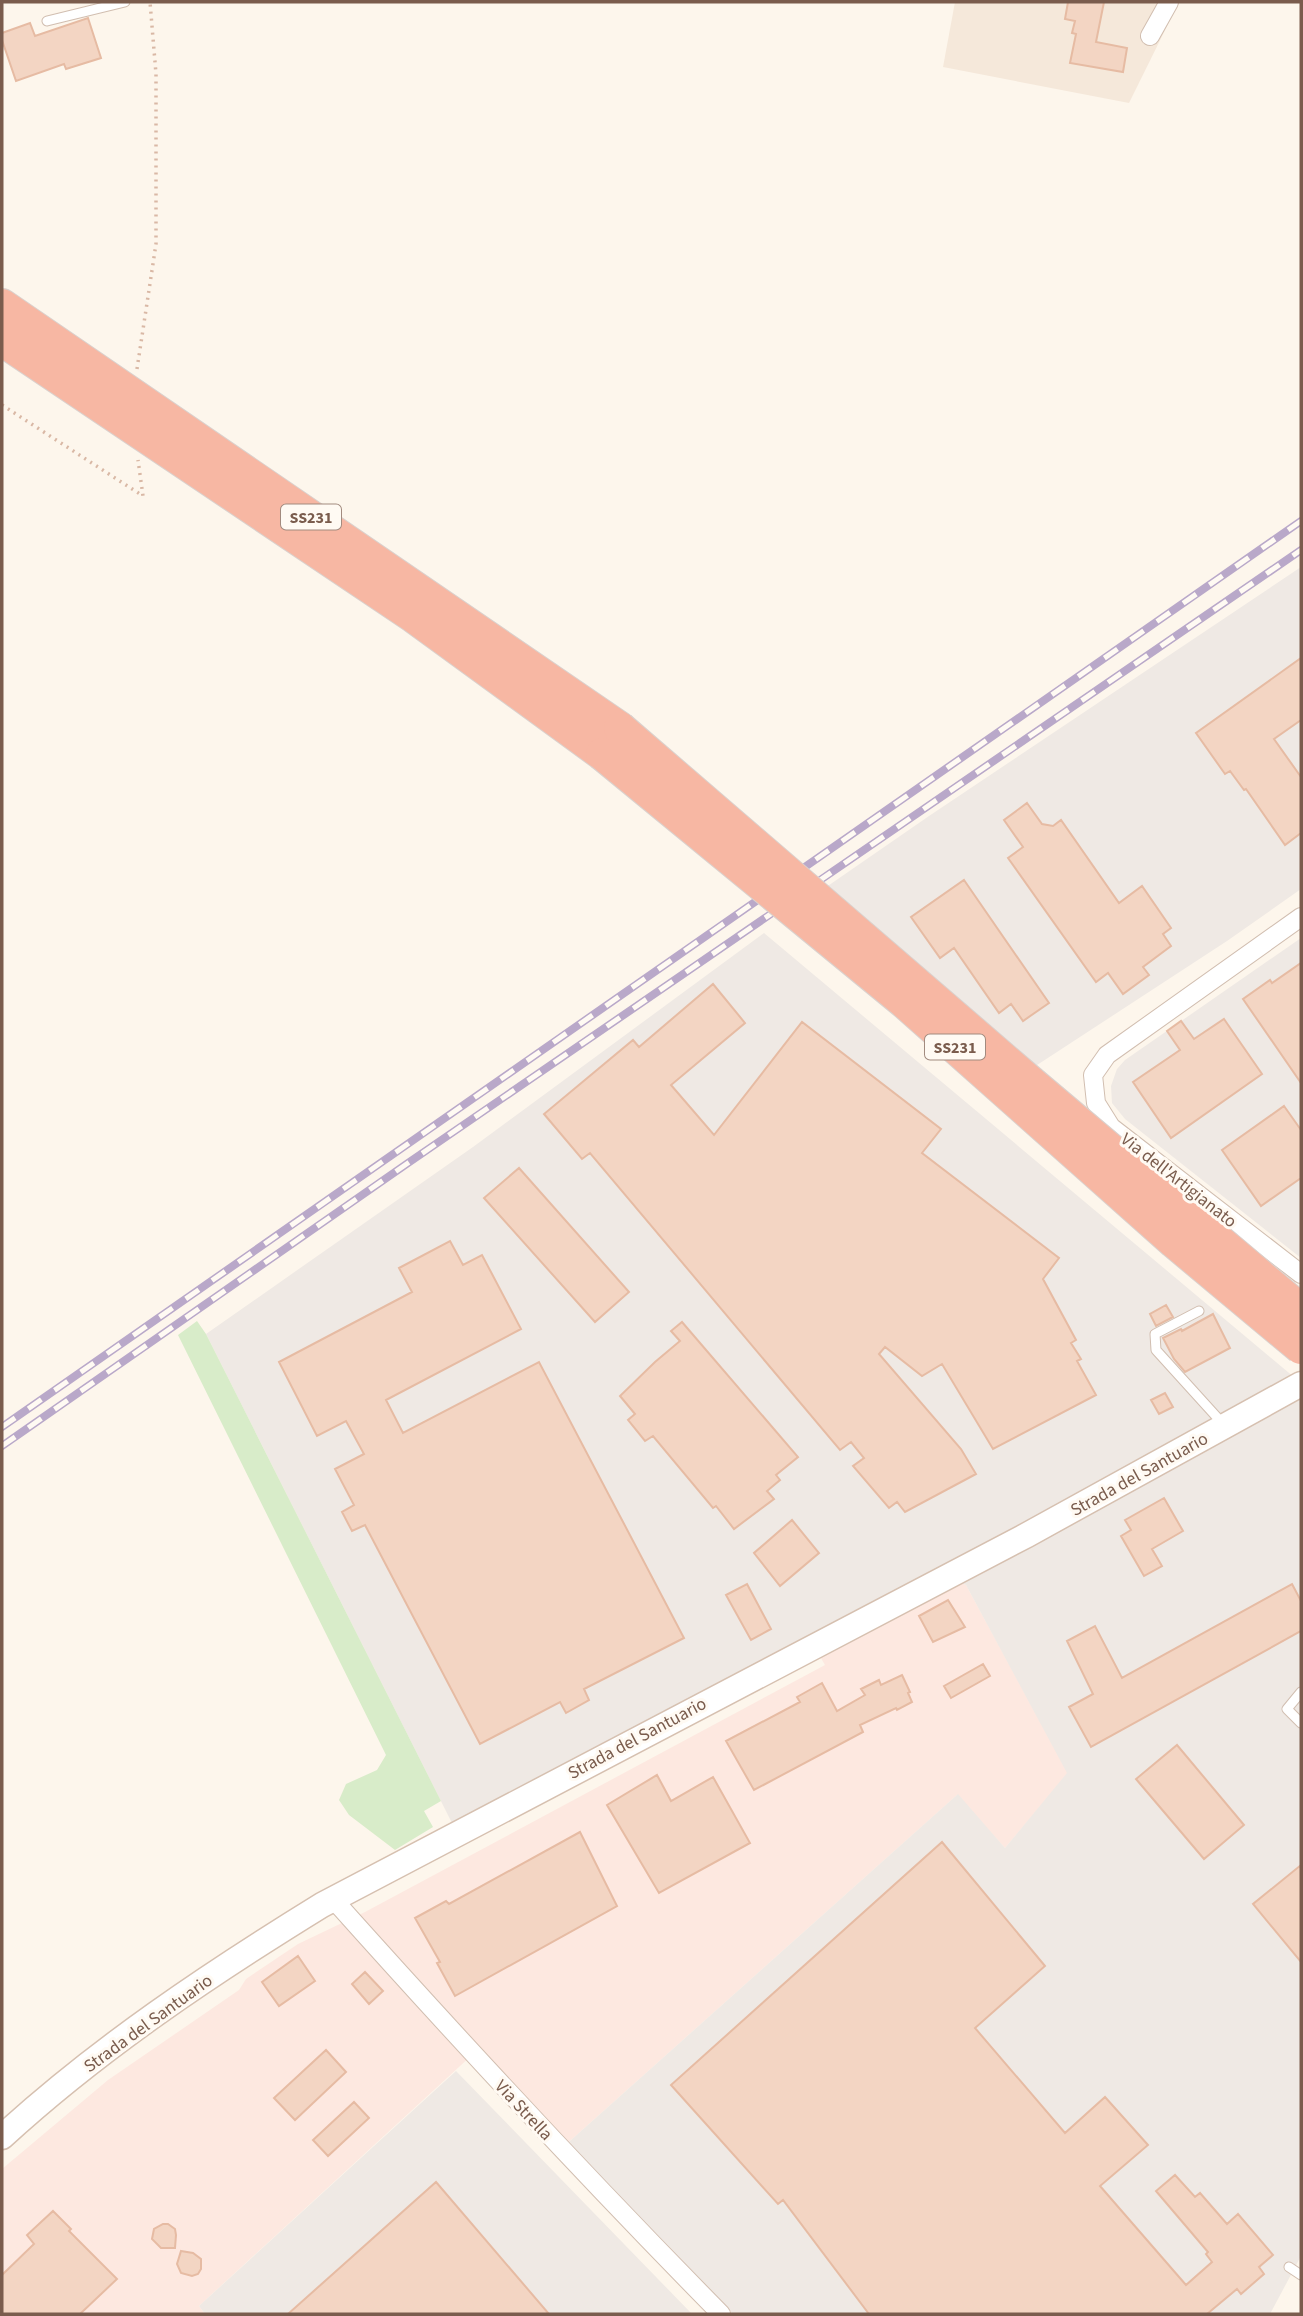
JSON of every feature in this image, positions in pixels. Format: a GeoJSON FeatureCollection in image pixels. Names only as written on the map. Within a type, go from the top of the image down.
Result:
{"type":"FeatureCollection","features":[{"type":"Feature","properties":{"kind":"highway","name":"SS231"},"geometry":{"type":"LineString","coordinates":[[2,305],[620,728],[1033,1084],[1301,1310]]}},
{"type":"Feature","properties":{"kind":"highway","name":"SS231"},"geometry":{"type":"LineString","coordinates":[[2,340],[414,617],[602,754],[904,1002],[1174,1242],[1301,1348]]}},
{"type":"Feature","properties":{"kind":"street"},"geometry":{"type":"LineString","coordinates":[[1150,36],[1169,2]]}},
{"type":"Feature","properties":{"kind":"street","name":"Via dell'Artigianato"},"geometry":{"type":"LineString","coordinates":[[1301,917],[1107,1055],[1093,1075],[1096,1103],[1111,1126],[1301,1275]]}},
{"type":"Feature","properties":{"kind":"street","name":"Strada del Santuario"},"geometry":{"type":"LineString","coordinates":[[2,2137],[61,2086],[151,2018],[247,1951],[333,1899],[1005,1547],[1301,1384]]}},
{"type":"Feature","properties":{"kind":"street","name":"Via Strella"},"geometry":{"type":"LineString","coordinates":[[333,1899],[490,2074],[721,2314]]}},
{"type":"Feature","properties":{"kind":"lane"},"geometry":{"type":"LineString","coordinates":[[47,21],[125,2]]}},
{"type":"Feature","properties":{"kind":"lane"},"geometry":{"type":"LineString","coordinates":[[1199,1311],[1155,1334],[1156,1350],[1225,1426]]}},
{"type":"Feature","properties":{"kind":"lane"},"geometry":{"type":"LineString","coordinates":[[1301,1692],[1287,1709],[1301,1723]]}},
{"type":"Feature","properties":{"kind":"lane"},"geometry":{"type":"LineString","coordinates":[[1289,2267],[1301,2275]]}},
{"type":"Feature","properties":{"kind":"path"},"geometry":{"type":"LineString","coordinates":[[136,375],[156,244],[156,74],[150,2]]}},
{"type":"Feature","properties":{"kind":"path"},"geometry":{"type":"LineString","coordinates":[[2,405],[143,496],[138,459]]}},
{"type":"Feature","properties":{"kind":"shaded area"},"geometry":{"type":"Polygon","coordinates":[[[955,2],[1179,2],[1129,103],[943,67],[955,2]]]}},
{"type":"Feature","properties":{"kind":"shaded area"},"geometry":{"type":"Polygon","coordinates":[[[1301,567],[1301,889],[1227,941],[1034,1067],[822,890],[929,816],[1301,567]]]}},
{"type":"Feature","properties":{"kind":"shaded area"},"geometry":{"type":"Polygon","coordinates":[[[764,933],[1301,1383],[1301,2256],[1270,2314],[733,2314],[561,2149],[958,1794],[1005,1848],[1067,1773],[966,1585],[936,1573],[454,1827],[206,1334],[473,1147],[764,933]]]}},
{"type":"Feature","properties":{"kind":"shaded area"},"geometry":{"type":"Polygon","coordinates":[[[1301,938],[1301,1258],[1125,1119],[1112,1103],[1111,1086],[1117,1069],[1125,1060],[1301,938]]]}},
{"type":"Feature","properties":{"kind":"shaded area"},"geometry":{"type":"Polygon","coordinates":[[[954,1580],[966,1585],[1068,1773],[1005,1848],[957,1795],[561,2149],[472,2055],[199,2306],[205,2314],[2,2314],[2,2169],[108,2080],[239,1990],[246,1979],[298,1944],[365,1912],[825,1665],[818,1653],[954,1580]]]}},
{"type":"Feature","properties":{"kind":"shaded area"},"geometry":{"type":"Polygon","coordinates":[[[456,2071],[692,2314],[205,2314],[199,2306],[456,2071]]]}},
{"type":"Feature","properties":{"kind":"green space"},"geometry":{"type":"Polygon","coordinates":[[[197,1321],[206,1334],[441,1801],[424,1811],[433,1827],[395,1850],[349,1815],[339,1800],[346,1784],[377,1770],[386,1755],[178,1335],[197,1321]]]}},
{"type":"Feature","properties":{"kind":"building"},"geometry":{"type":"Polygon","coordinates":[[[1068,2],[1104,2],[1096,42],[1127,48],[1123,72],[1070,63],[1076,34],[1072,33],[1075,21],[1065,19],[1068,2]]]}},
{"type":"Feature","properties":{"kind":"building"},"geometry":{"type":"Polygon","coordinates":[[[88,18],[101,58],[66,69],[64,64],[16,81],[2,33],[30,23],[35,36],[88,18]]]}},
{"type":"Feature","properties":{"kind":"building"},"geometry":{"type":"Polygon","coordinates":[[[1301,658],[1301,720],[1274,739],[1301,777],[1301,833],[1285,845],[1246,789],[1244,790],[1230,771],[1225,774],[1196,733],[1301,658]]]}},
{"type":"Feature","properties":{"kind":"building"},"geometry":{"type":"Polygon","coordinates":[[[1027,803],[1042,824],[1053,826],[1061,820],[1119,903],[1142,886],[1171,928],[1163,934],[1171,946],[1143,967],[1149,975],[1123,994],[1108,973],[1096,982],[1008,858],[1023,847],[1004,820],[1027,803]]]}},
{"type":"Feature","properties":{"kind":"building"},"geometry":{"type":"Polygon","coordinates":[[[964,880],[1049,1003],[1023,1021],[1011,1004],[999,1013],[954,948],[940,958],[911,917],[964,880]]]}},
{"type":"Feature","properties":{"kind":"building"},"geometry":{"type":"Polygon","coordinates":[[[1301,963],[1301,1083],[1243,999],[1301,963]]]}},
{"type":"Feature","properties":{"kind":"building"},"geometry":{"type":"Polygon","coordinates":[[[713,984],[745,1023],[671,1085],[714,1135],[802,1022],[941,1129],[922,1153],[1059,1258],[1043,1279],[1076,1340],[1071,1343],[1081,1359],[1077,1361],[1096,1395],[993,1449],[942,1364],[922,1376],[885,1347],[879,1354],[961,1449],[976,1474],[905,1512],[897,1502],[889,1508],[853,1466],[864,1458],[851,1442],[840,1450],[590,1153],[582,1159],[544,1114],[633,1040],[639,1047],[713,984]]]}},
{"type":"Feature","properties":{"kind":"building"},"geometry":{"type":"Polygon","coordinates":[[[1224,1019],[1262,1074],[1171,1138],[1133,1082],[1180,1050],[1167,1031],[1181,1021],[1194,1039],[1224,1019]]]}},
{"type":"Feature","properties":{"kind":"building"},"geometry":{"type":"Polygon","coordinates":[[[1284,1106],[1301,1130],[1301,1178],[1261,1206],[1222,1150],[1284,1106]]]}},
{"type":"Feature","properties":{"kind":"building"},"geometry":{"type":"Polygon","coordinates":[[[519,1168],[629,1292],[595,1322],[484,1198],[519,1168]]]}},
{"type":"Feature","properties":{"kind":"building"},"geometry":{"type":"Polygon","coordinates":[[[450,1241],[463,1265],[482,1255],[521,1329],[386,1400],[403,1433],[539,1362],[684,1638],[584,1689],[589,1700],[566,1713],[560,1702],[480,1744],[365,1525],[352,1531],[342,1512],[354,1505],[335,1469],[364,1454],[346,1421],[317,1436],[279,1362],[412,1292],[399,1268],[450,1241]]]}},
{"type":"Feature","properties":{"kind":"building"},"geometry":{"type":"Polygon","coordinates":[[[1166,1305],[1173,1317],[1156,1326],[1150,1314],[1166,1305]]]}},
{"type":"Feature","properties":{"kind":"building"},"geometry":{"type":"Polygon","coordinates":[[[1213,1314],[1230,1348],[1185,1372],[1174,1359],[1163,1338],[1213,1314]]]}},
{"type":"Feature","properties":{"kind":"building"},"geometry":{"type":"Polygon","coordinates":[[[682,1322],[798,1457],[776,1475],[780,1480],[767,1491],[774,1499],[734,1529],[653,1436],[645,1441],[628,1420],[635,1414],[620,1396],[680,1341],[671,1331],[682,1322]]]}},
{"type":"Feature","properties":{"kind":"building"},"geometry":{"type":"Polygon","coordinates":[[[1165,1393],[1173,1407],[1159,1414],[1151,1400],[1165,1393]]]}},
{"type":"Feature","properties":{"kind":"building"},"geometry":{"type":"Polygon","coordinates":[[[1164,1498],[1183,1531],[1152,1549],[1162,1566],[1144,1576],[1121,1536],[1131,1530],[1125,1520],[1164,1498]]]}},
{"type":"Feature","properties":{"kind":"building"},"geometry":{"type":"Polygon","coordinates":[[[792,1520],[819,1553],[780,1586],[754,1553],[792,1520]]]}},
{"type":"Feature","properties":{"kind":"building"},"geometry":{"type":"Polygon","coordinates":[[[747,1584],[771,1629],[751,1640],[726,1595],[747,1584]]]}},
{"type":"Feature","properties":{"kind":"building"},"geometry":{"type":"Polygon","coordinates":[[[1292,1584],[1301,1601],[1301,1631],[1091,1747],[1069,1707],[1093,1694],[1067,1641],[1095,1626],[1122,1678],[1292,1584]]]}},
{"type":"Feature","properties":{"kind":"building"},"geometry":{"type":"Polygon","coordinates":[[[948,1600],[965,1627],[933,1642],[919,1616],[948,1600]]]}},
{"type":"Feature","properties":{"kind":"building"},"geometry":{"type":"Polygon","coordinates":[[[983,1664],[990,1676],[951,1698],[944,1686],[983,1664]]]}},
{"type":"Feature","properties":{"kind":"building"},"geometry":{"type":"Polygon","coordinates":[[[902,1675],[912,1702],[860,1725],[863,1732],[754,1790],[726,1741],[800,1702],[797,1697],[822,1683],[837,1711],[865,1695],[861,1689],[879,1680],[881,1685],[902,1675]]]}},
{"type":"Feature","properties":{"kind":"building"},"geometry":{"type":"Polygon","coordinates":[[[1177,1745],[1244,1825],[1204,1859],[1136,1779],[1177,1745]]]}},
{"type":"Feature","properties":{"kind":"building"},"geometry":{"type":"Polygon","coordinates":[[[657,1775],[671,1801],[713,1777],[750,1843],[659,1893],[607,1805],[657,1775]]]}},
{"type":"Feature","properties":{"kind":"building"},"geometry":{"type":"Polygon","coordinates":[[[580,1832],[617,1906],[455,1996],[437,1963],[440,1962],[415,1918],[446,1901],[449,1904],[580,1832]]]}},
{"type":"Feature","properties":{"kind":"building"},"geometry":{"type":"Polygon","coordinates":[[[942,1842],[1045,1966],[975,2028],[1065,2133],[1105,2097],[1148,2145],[1100,2186],[1186,2285],[1212,2262],[1206,2254],[1208,2252],[1156,2191],[1175,2175],[1195,2197],[1200,2193],[1227,2224],[1238,2214],[1273,2255],[1259,2267],[1264,2274],[1241,2294],[1237,2289],[1207,2314],[869,2314],[783,2200],[778,2204],[671,2085],[942,1842]]]}},
{"type":"Feature","properties":{"kind":"building"},"geometry":{"type":"Polygon","coordinates":[[[1301,1865],[1301,1962],[1253,1904],[1301,1865]]]}},
{"type":"Feature","properties":{"kind":"building"},"geometry":{"type":"Polygon","coordinates":[[[298,1956],[315,1981],[279,2006],[262,1982],[298,1956]]]}},
{"type":"Feature","properties":{"kind":"building"},"geometry":{"type":"Polygon","coordinates":[[[365,1972],[383,1991],[369,2004],[352,1984],[365,1972]]]}},
{"type":"Feature","properties":{"kind":"building"},"geometry":{"type":"Polygon","coordinates":[[[326,2050],[346,2072],[295,2120],[274,2098],[326,2050]]]}},
{"type":"Feature","properties":{"kind":"building"},"geometry":{"type":"Polygon","coordinates":[[[354,2102],[369,2118],[328,2156],[313,2140],[354,2102]]]}},
{"type":"Feature","properties":{"kind":"building"},"geometry":{"type":"Polygon","coordinates":[[[436,2182],[549,2314],[288,2314],[436,2182]]]}},
{"type":"Feature","properties":{"kind":"building"},"geometry":{"type":"Polygon","coordinates":[[[53,2211],[117,2279],[80,2314],[2,2314],[2,2275],[34,2244],[27,2235],[53,2211]]]}},
{"type":"Feature","properties":{"kind":"building"},"geometry":{"type":"Polygon","coordinates":[[[163,2224],[175,2229],[175,2248],[161,2248],[152,2239],[154,2229],[163,2224]]]}},
{"type":"Feature","properties":{"kind":"building"},"geometry":{"type":"Polygon","coordinates":[[[181,2251],[193,2253],[201,2259],[198,2274],[192,2276],[181,2273],[177,2264],[181,2251]]]}},
{"type":"Feature","properties":{"kind":"railway"},"geometry":{"type":"LineString","coordinates":[[2,1427],[1301,521]]}},
{"type":"Feature","properties":{"kind":"railway"},"geometry":{"type":"LineString","coordinates":[[2,1446],[408,1163],[1301,550]]}}]}
